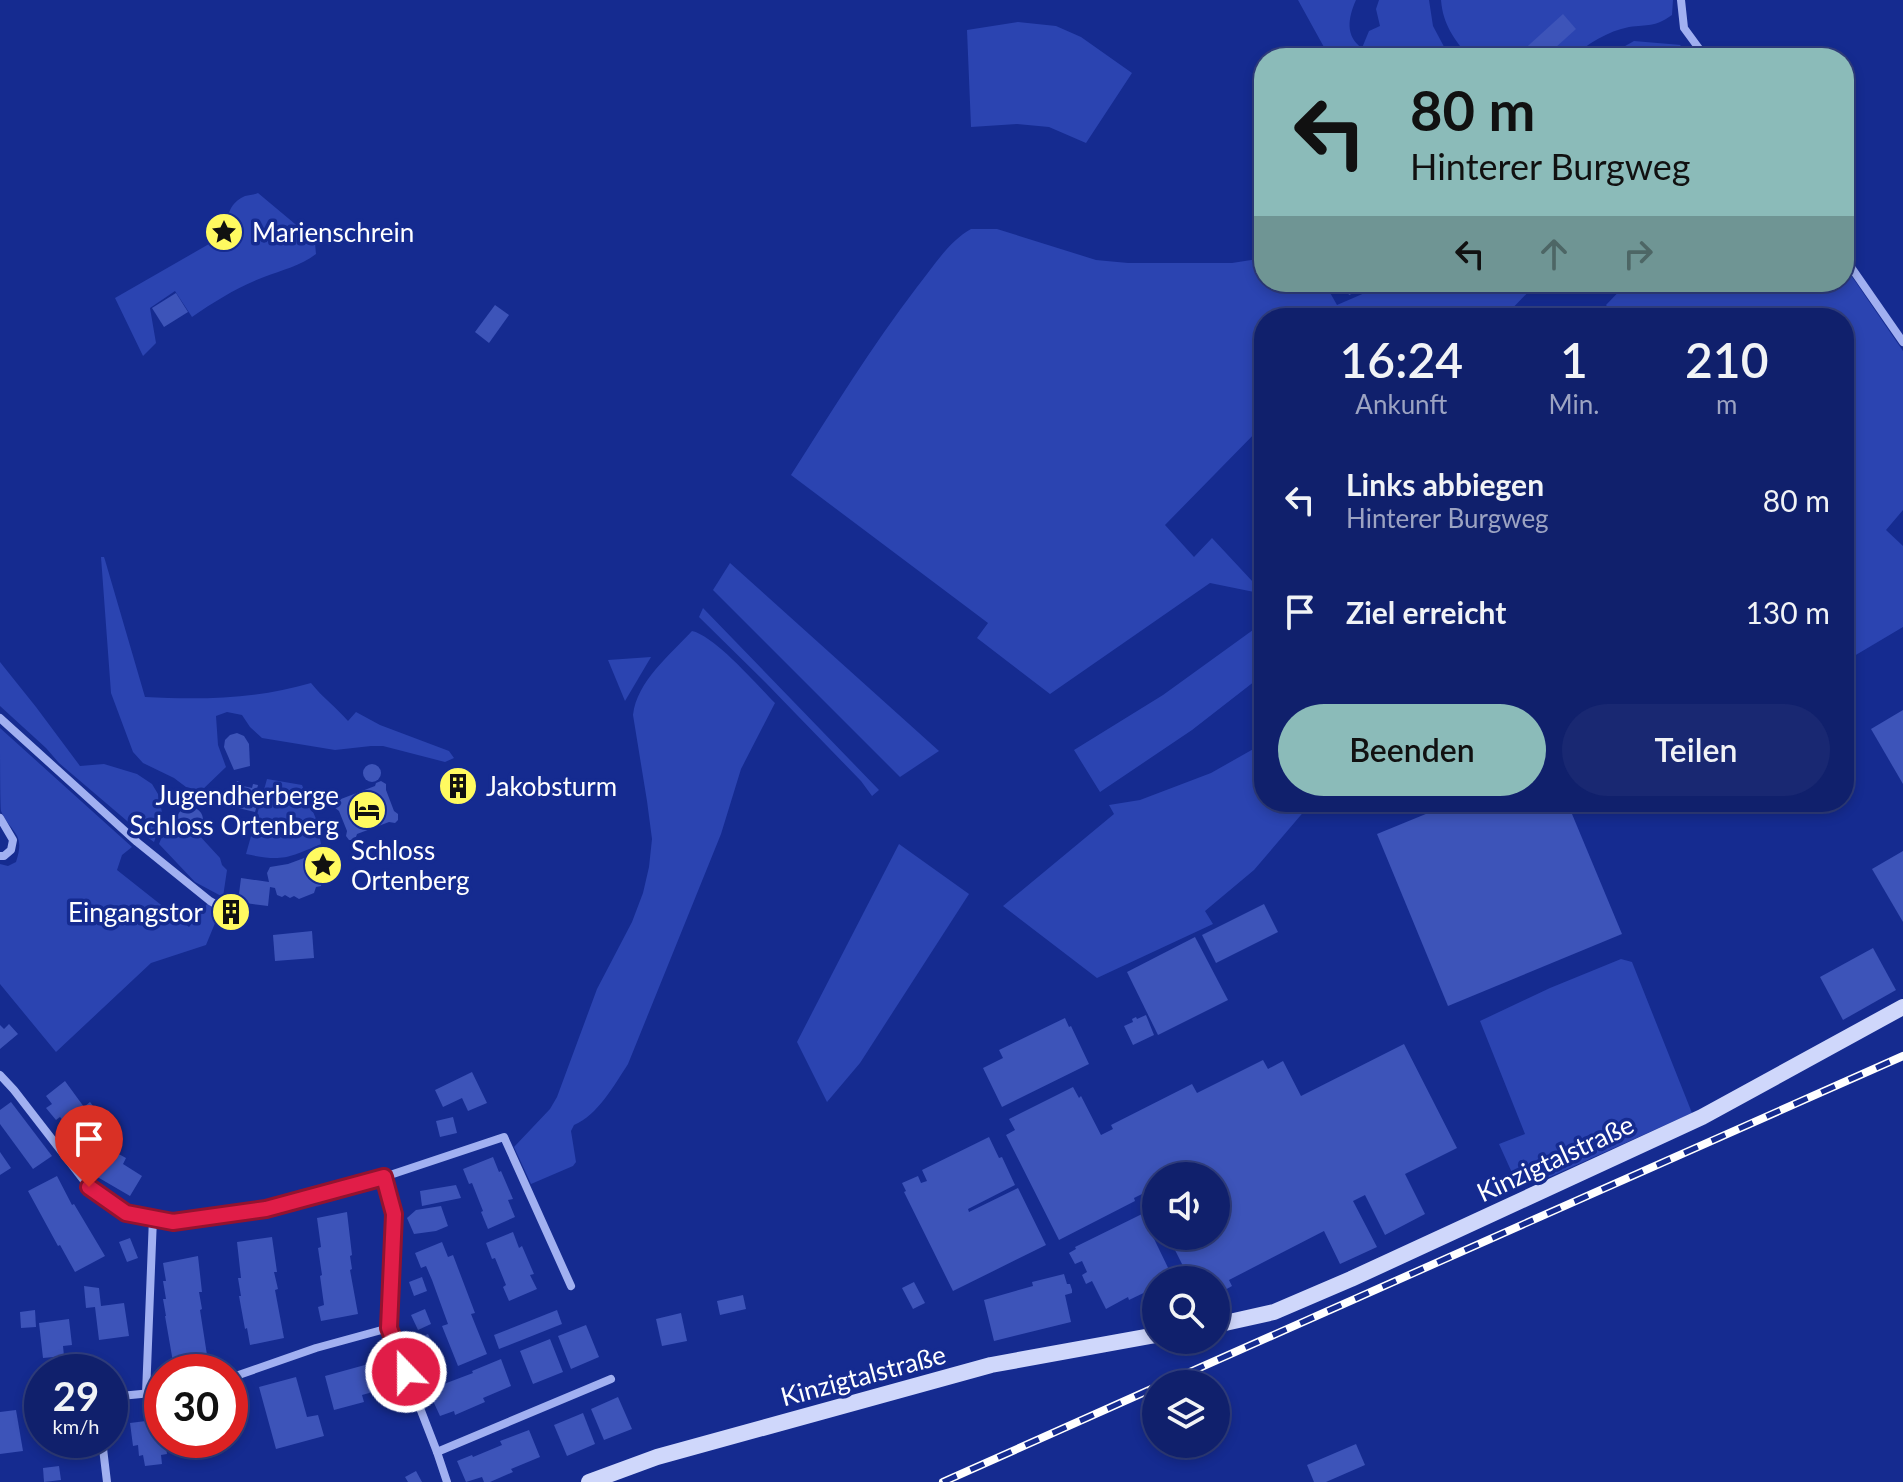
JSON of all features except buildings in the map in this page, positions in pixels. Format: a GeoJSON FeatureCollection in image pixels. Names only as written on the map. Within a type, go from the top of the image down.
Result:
{"type":"FeatureCollection","features":[{"type":"Feature","properties":{"kind":"main road","name":"Kinzigtalstraße"},"geometry":{"type":"LineString","coordinates":[[1230,1322],[1287,1307],[1688,1124],[1903,1007]]}},
{"type":"Feature","properties":{"kind":"main road","name":"Kinzigtalstraße"},"geometry":{"type":"LineString","coordinates":[[589,1482],[657,1457],[991,1365],[1142,1338]]}},
{"type":"Feature","properties":{"kind":"street"},"geometry":{"type":"LineString","coordinates":[[1681,0],[1684,28],[1699,48]]}},
{"type":"Feature","properties":{"kind":"street"},"geometry":{"type":"LineString","coordinates":[[1854,271],[1903,342]]}},
{"type":"Feature","properties":{"kind":"street"},"geometry":{"type":"LineString","coordinates":[[0,718],[137,842],[224,909]]}},
{"type":"Feature","properties":{"kind":"street"},"geometry":{"type":"LineString","coordinates":[[0,818],[13,840],[11,850],[0,856]]}},
{"type":"Feature","properties":{"kind":"street"},"geometry":{"type":"LineString","coordinates":[[0,1075],[89,1187],[126,1213],[173,1222],[266,1209],[384,1177],[504,1137],[571,1286]]}},
{"type":"Feature","properties":{"kind":"street"},"geometry":{"type":"LineString","coordinates":[[384,1177],[394,1214],[389,1328],[447,1482]]}},
{"type":"Feature","properties":{"kind":"street"},"geometry":{"type":"LineString","coordinates":[[148,1354],[153,1218]]}},
{"type":"Feature","properties":{"kind":"street"},"geometry":{"type":"LineString","coordinates":[[248,1372],[316,1348],[389,1328]]}},
{"type":"Feature","properties":{"kind":"street"},"geometry":{"type":"LineString","coordinates":[[437,1452],[611,1379]]}},
{"type":"Feature","properties":{"kind":"street"},"geometry":{"type":"LineString","coordinates":[[104,1458],[107,1482]]}},
{"type":"Feature","properties":{"kind":"shaded area"},"geometry":{"type":"Polygon","coordinates":[[[1298,0],[1356,0],[1350,26],[1353,38],[1362,48],[1324,48],[1298,0]]]}},
{"type":"Feature","properties":{"kind":"shaded area"},"geometry":{"type":"Polygon","coordinates":[[[1379,0],[1429,0],[1433,26],[1445,48],[1362,48],[1369,31],[1380,26],[1376,9],[1379,0]]]}},
{"type":"Feature","properties":{"kind":"shaded area"},"geometry":{"type":"Polygon","coordinates":[[[1441,0],[1673,0],[1672,15],[1666,19],[1613,32],[1585,48],[1462,48],[1442,9],[1441,0]]]}},
{"type":"Feature","properties":{"kind":"shaded area"},"geometry":{"type":"Polygon","coordinates":[[[1018,22],[1056,26],[1081,37],[1132,73],[1086,143],[1049,127],[1017,124],[971,127],[967,30],[1018,22]]]}},
{"type":"Feature","properties":{"kind":"shaded area"},"geometry":{"type":"Polygon","coordinates":[[[1634,41],[1681,45],[1678,48],[1622,48],[1634,41]]]}},
{"type":"Feature","properties":{"kind":"shaded area"},"geometry":{"type":"Polygon","coordinates":[[[258,193],[313,239],[316,254],[236,290],[192,317],[175,291],[150,308],[156,343],[143,356],[115,298],[216,240],[233,205],[245,196],[258,193]]]}},
{"type":"Feature","properties":{"kind":"shaded area"},"geometry":{"type":"Polygon","coordinates":[[[971,229],[997,229],[1096,260],[1128,263],[1232,263],[1254,260],[1254,292],[1330,292],[1337,305],[1367,292],[1528,292],[1513,308],[1254,308],[1254,434],[1165,525],[1194,557],[1212,538],[1254,581],[1254,592],[1210,583],[1050,694],[977,638],[988,623],[791,475],[900,310],[948,247],[971,229]]]}},
{"type":"Feature","properties":{"kind":"shaded area"},"geometry":{"type":"Polygon","coordinates":[[[1854,280],[1903,351],[1903,510],[1886,530],[1903,546],[1903,627],[1854,656],[1854,308],[1608,308],[1606,305],[1618,292],[1854,292],[1854,280]]]}},
{"type":"Feature","properties":{"kind":"shaded area"},"geometry":{"type":"Polygon","coordinates":[[[101,557],[105,560],[145,697],[229,697],[311,683],[348,721],[356,712],[380,725],[449,751],[454,758],[445,762],[383,746],[335,750],[262,738],[242,715],[227,712],[216,716],[218,745],[226,767],[200,792],[143,763],[133,752],[111,693],[101,557]]]}},
{"type":"Feature","properties":{"kind":"shaded area"},"geometry":{"type":"Polygon","coordinates":[[[730,563],[939,751],[900,777],[713,590],[730,563]]]}},
{"type":"Feature","properties":{"kind":"shaded area"},"geometry":{"type":"Polygon","coordinates":[[[703,608],[879,790],[872,796],[861,781],[699,617],[703,608]]]}},
{"type":"Feature","properties":{"kind":"shaded area"},"geometry":{"type":"Polygon","coordinates":[[[1254,629],[1254,682],[1192,730],[1100,792],[1074,750],[1163,695],[1254,629]]]}},
{"type":"Feature","properties":{"kind":"shaded area"},"geometry":{"type":"Polygon","coordinates":[[[692,631],[724,651],[775,703],[741,769],[721,834],[628,1064],[598,1107],[574,1125],[571,1131],[576,1162],[573,1166],[531,1184],[514,1147],[550,1109],[557,1097],[597,989],[632,922],[649,867],[652,839],[633,715],[636,703],[656,669],[692,631]]]}},
{"type":"Feature","properties":{"kind":"shaded area"},"geometry":{"type":"Polygon","coordinates":[[[651,657],[625,701],[608,660],[651,657]]]}},
{"type":"Feature","properties":{"kind":"shaded area"},"geometry":{"type":"Polygon","coordinates":[[[0,662],[80,766],[104,764],[137,774],[152,784],[158,794],[163,817],[154,842],[59,763],[0,706],[0,662]]]}},
{"type":"Feature","properties":{"kind":"shaded area"},"geometry":{"type":"Polygon","coordinates":[[[0,728],[132,847],[122,855],[117,870],[189,927],[207,904],[220,911],[206,945],[151,963],[56,1052],[0,984],[0,864],[8,866],[16,862],[19,845],[16,834],[1,811],[0,728]]]}},
{"type":"Feature","properties":{"kind":"shaded area"},"geometry":{"type":"Polygon","coordinates":[[[1254,749],[1254,812],[1303,812],[1254,870],[1205,911],[1213,924],[1097,978],[1003,906],[1114,814],[1109,805],[1140,800],[1211,773],[1254,749]]]}},
{"type":"Feature","properties":{"kind":"shaded area"},"geometry":{"type":"Polygon","coordinates":[[[267,779],[302,785],[316,819],[321,844],[285,857],[246,854],[267,779]]]}},
{"type":"Feature","properties":{"kind":"shaded area"},"geometry":{"type":"Polygon","coordinates":[[[175,823],[184,833],[197,833],[220,858],[227,870],[223,897],[195,882],[159,844],[167,824],[175,823]]]}},
{"type":"Feature","properties":{"kind":"shaded area"},"geometry":{"type":"Polygon","coordinates":[[[899,844],[969,894],[860,1063],[827,1102],[797,1042],[899,844]]]}},
{"type":"Feature","properties":{"kind":"shaded area"},"geometry":{"type":"Polygon","coordinates":[[[1621,959],[1632,962],[1692,1113],[1543,1180],[1530,1182],[1513,1175],[1499,1144],[1525,1134],[1480,1021],[1621,959]]]}},
{"type":"Feature","properties":{"kind":"railway"},"geometry":{"type":"LineString","coordinates":[[1195,1370],[1903,1056]]}},
{"type":"Feature","properties":{"kind":"railway"},"geometry":{"type":"LineString","coordinates":[[943,1482],[1142,1393]]}},
{"type":"Feature","properties":{"kind":"place","name":"Marienschrein"},"geometry":{"type":"Point","coordinates":[224,232]}},
{"type":"Feature","properties":{"kind":"place","name":"Jakobsturm"},"geometry":{"type":"Point","coordinates":[458,786]}},
{"type":"Feature","properties":{"kind":"place","name":"Jugendherberge Schloss Ortenberg"},"geometry":{"type":"Point","coordinates":[367,810]}},
{"type":"Feature","properties":{"kind":"place","name":"Schloss Ortenberg"},"geometry":{"type":"Point","coordinates":[323,865]}},
{"type":"Feature","properties":{"kind":"place","name":"Eingangstor"},"geometry":{"type":"Point","coordinates":[231,912]}},
{"type":"Feature","properties":{"kind":"route"},"geometry":{"type":"LineString","coordinates":[[89,1187],[126,1213],[173,1222],[266,1209],[384,1177],[394,1214],[389,1328],[406,1372]]}}]}
